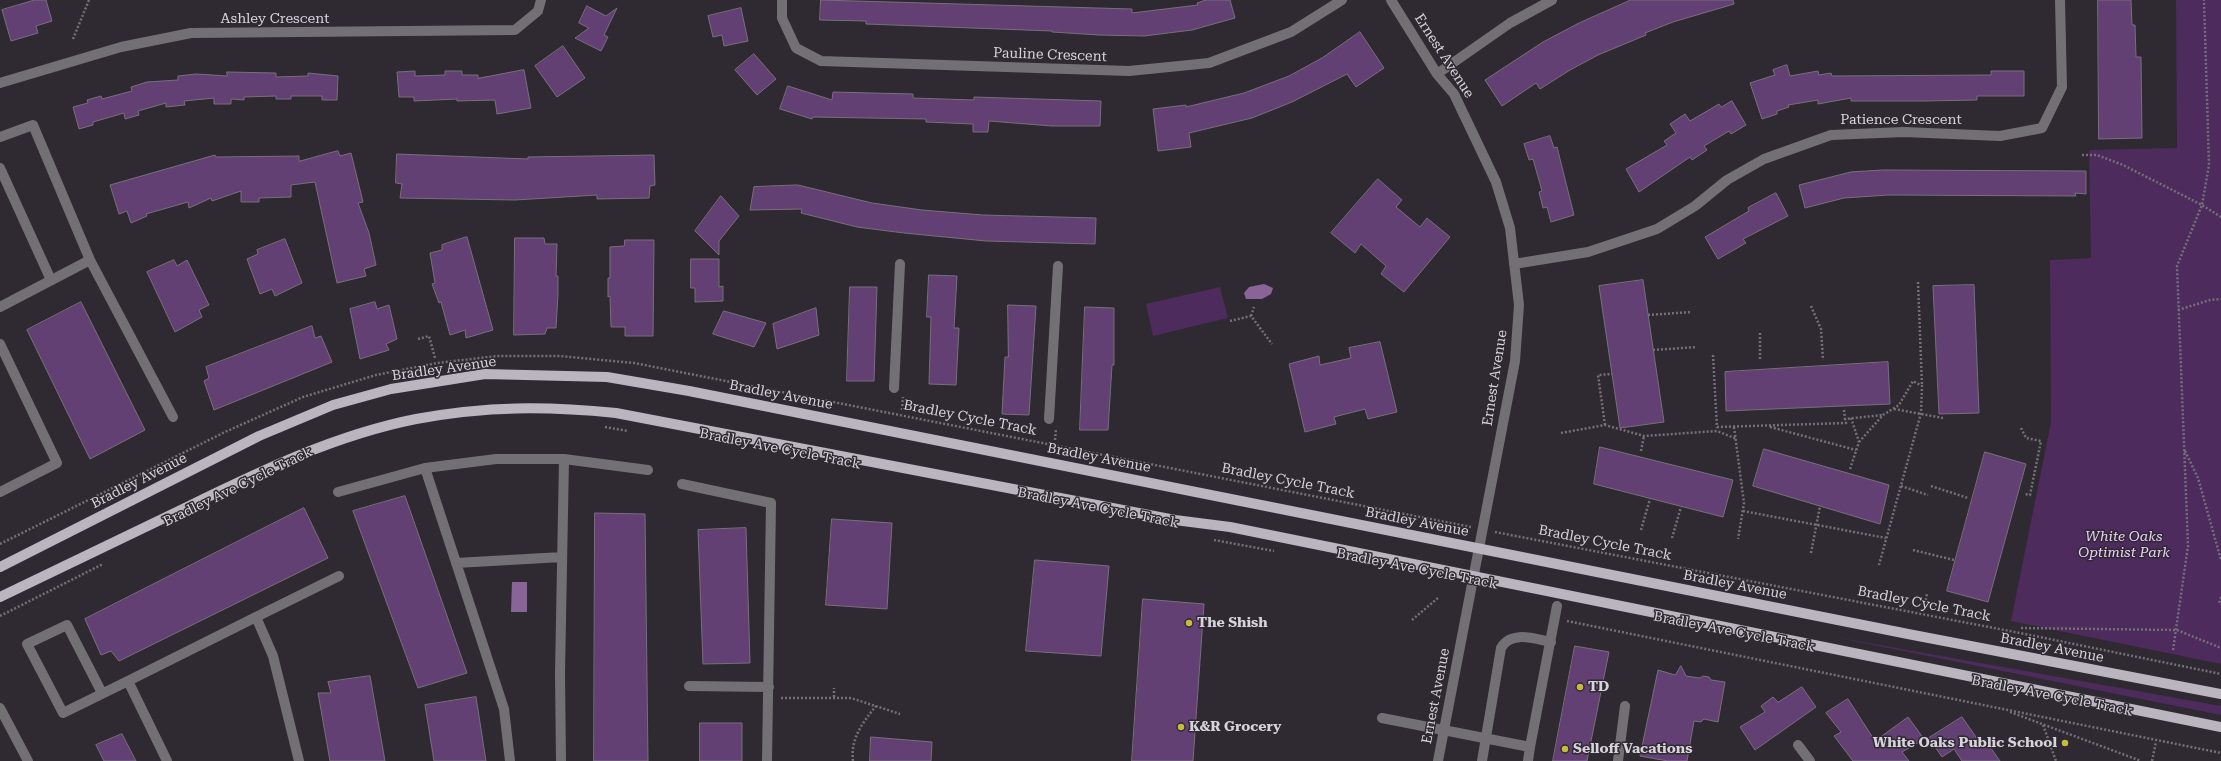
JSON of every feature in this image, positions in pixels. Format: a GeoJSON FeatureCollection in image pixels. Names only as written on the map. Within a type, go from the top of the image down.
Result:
{"type":"FeatureCollection","features":[{"type":"Feature","properties":{"kind":"main road","name":"Bradley Avenue"},"geometry":{"type":"LineString","coordinates":[[0,567],[259,436],[333,405],[391,389],[485,374],[607,377],[666,387],[1908,634],[2221,694]]}},
{"type":"Feature","properties":{"kind":"main road"},"geometry":{"type":"LineString","coordinates":[[0,597],[276,463],[323,446],[415,420],[506,408],[558,407],[616,413],[1175,520],[1230,528],[2221,727]]}},
{"type":"Feature","properties":{"kind":"street","name":"Ashley Crescent"},"geometry":{"type":"LineString","coordinates":[[0,83],[120,47],[191,33],[515,30],[538,11],[541,0]]}},
{"type":"Feature","properties":{"kind":"street","name":"Pauline Crescent"},"geometry":{"type":"LineString","coordinates":[[782,0],[782,18],[796,48],[821,61],[1129,71],[1209,63],[1291,32],[1342,0]]}},
{"type":"Feature","properties":{"kind":"street","name":"Ernest Avenue"},"geometry":{"type":"LineString","coordinates":[[1391,0],[1437,74],[1454,94],[1496,182],[1510,228],[1519,305],[1515,361],[1438,761]]}},
{"type":"Feature","properties":{"kind":"street"},"geometry":{"type":"LineString","coordinates":[[1437,74],[1510,23],[1552,0]]}},
{"type":"Feature","properties":{"kind":"street","name":"Patience Crescent"},"geometry":{"type":"LineString","coordinates":[[1514,264],[1588,252],[1657,228],[1695,206],[1727,180],[1764,159],[1831,135],[1904,132],[2000,136],[2042,128],[2062,87],[2060,0]]}},
{"type":"Feature","properties":{"kind":"street"},"geometry":{"type":"LineString","coordinates":[[0,137],[33,125],[90,260],[173,417]]}},
{"type":"Feature","properties":{"kind":"street"},"geometry":{"type":"LineString","coordinates":[[0,168],[51,280]]}},
{"type":"Feature","properties":{"kind":"street"},"geometry":{"type":"LineString","coordinates":[[0,307],[90,260]]}},
{"type":"Feature","properties":{"kind":"street"},"geometry":{"type":"LineString","coordinates":[[894,388],[900,264]]}},
{"type":"Feature","properties":{"kind":"street"},"geometry":{"type":"LineString","coordinates":[[1049,419],[1058,266]]}},
{"type":"Feature","properties":{"kind":"street"},"geometry":{"type":"LineString","coordinates":[[0,344],[57,463],[0,492]]}},
{"type":"Feature","properties":{"kind":"street"},"geometry":{"type":"LineString","coordinates":[[338,492],[425,468],[496,459],[564,459],[648,470]]}},
{"type":"Feature","properties":{"kind":"street"},"geometry":{"type":"LineString","coordinates":[[561,761],[564,459]]}},
{"type":"Feature","properties":{"kind":"street"},"geometry":{"type":"LineString","coordinates":[[425,468],[504,710],[510,761]]}},
{"type":"Feature","properties":{"kind":"street"},"geometry":{"type":"LineString","coordinates":[[682,484],[771,502],[768,761]]}},
{"type":"Feature","properties":{"kind":"street"},"geometry":{"type":"LineString","coordinates":[[456,563],[562,557]]}},
{"type":"Feature","properties":{"kind":"street"},"geometry":{"type":"LineString","coordinates":[[102,693],[67,625],[28,644],[63,713],[339,576]]}},
{"type":"Feature","properties":{"kind":"street"},"geometry":{"type":"LineString","coordinates":[[1528,761],[1557,606]]}},
{"type":"Feature","properties":{"kind":"street"},"geometry":{"type":"LineString","coordinates":[[256,617],[273,656],[299,761]]}},
{"type":"Feature","properties":{"kind":"street"},"geometry":{"type":"LineString","coordinates":[[1482,761],[1501,648],[1504,642],[1516,637],[1551,642]]}},
{"type":"Feature","properties":{"kind":"street"},"geometry":{"type":"LineString","coordinates":[[128,681],[167,761]]}},
{"type":"Feature","properties":{"kind":"street"},"geometry":{"type":"LineString","coordinates":[[689,686],[769,687]]}},
{"type":"Feature","properties":{"kind":"street"},"geometry":{"type":"LineString","coordinates":[[1618,761],[1625,706]]}},
{"type":"Feature","properties":{"kind":"street"},"geometry":{"type":"LineString","coordinates":[[0,708],[28,761]]}},
{"type":"Feature","properties":{"kind":"street"},"geometry":{"type":"LineString","coordinates":[[1382,718],[1530,747]]}},
{"type":"Feature","properties":{"kind":"street"},"geometry":{"type":"LineString","coordinates":[[1798,745],[1810,761]]}},
{"type":"Feature","properties":{"kind":"path"},"geometry":{"type":"LineString","coordinates":[[73,39],[89,0]]}},
{"type":"Feature","properties":{"kind":"path"},"geometry":{"type":"LineString","coordinates":[[2173,650],[2188,546],[2177,266],[2202,205],[2210,165],[2204,0]]}},
{"type":"Feature","properties":{"kind":"path"},"geometry":{"type":"LineString","coordinates":[[2082,155],[2097,155],[2123,165],[2202,205],[2221,217]]}},
{"type":"Feature","properties":{"kind":"path"},"geometry":{"type":"LineString","coordinates":[[1879,565],[1920,413],[1922,386],[1918,282]]}},
{"type":"Feature","properties":{"kind":"path"},"geometry":{"type":"LineString","coordinates":[[2178,310],[2210,300],[2221,299]]}},
{"type":"Feature","properties":{"kind":"path"},"geometry":{"type":"LineString","coordinates":[[1811,306],[1821,329],[1823,360]]}},
{"type":"Feature","properties":{"kind":"path"},"geometry":{"type":"LineString","coordinates":[[1251,316],[1254,307]]}},
{"type":"Feature","properties":{"kind":"path"},"geometry":{"type":"LineString","coordinates":[[1648,315],[1692,312]]}},
{"type":"Feature","properties":{"kind":"path"},"geometry":{"type":"LineString","coordinates":[[1230,321],[1251,316]]}},
{"type":"Feature","properties":{"kind":"path"},"geometry":{"type":"LineString","coordinates":[[1251,316],[1272,344]]}},
{"type":"Feature","properties":{"kind":"path"},"geometry":{"type":"LineString","coordinates":[[1760,333],[1760,360]]}},
{"type":"Feature","properties":{"kind":"path"},"geometry":{"type":"LineString","coordinates":[[418,339],[429,336],[436,358]]}},
{"type":"Feature","properties":{"kind":"path"},"geometry":{"type":"LineString","coordinates":[[1654,350],[1697,347]]}},
{"type":"Feature","properties":{"kind":"path"},"geometry":{"type":"LineString","coordinates":[[1713,354],[1717,431]]}},
{"type":"Feature","properties":{"kind":"path","name":"Bradley Cycle Track"},"geometry":{"type":"LineString","coordinates":[[0,544],[225,432],[303,397],[376,375],[437,363],[497,356],[560,356],[634,363],[1482,530],[2020,633],[2221,674]]}},
{"type":"Feature","properties":{"kind":"path"},"geometry":{"type":"LineString","coordinates":[[1605,425],[1598,375],[1612,374]]}},
{"type":"Feature","properties":{"kind":"path"},"geometry":{"type":"LineString","coordinates":[[1850,469],[1859,442],[1883,415],[1899,405],[1913,381],[1922,386]]}},
{"type":"Feature","properties":{"kind":"path"},"geometry":{"type":"LineString","coordinates":[[1893,409],[1943,418]]}},
{"type":"Feature","properties":{"kind":"path"},"geometry":{"type":"LineString","coordinates":[[1717,427],[1846,423],[1844,410]]}},
{"type":"Feature","properties":{"kind":"path"},"geometry":{"type":"LineString","coordinates":[[1845,419],[1883,415]]}},
{"type":"Feature","properties":{"kind":"path"},"geometry":{"type":"LineString","coordinates":[[1851,418],[1859,442]]}},
{"type":"Feature","properties":{"kind":"path"},"geometry":{"type":"LineString","coordinates":[[1561,433],[1605,425],[1644,436],[1717,431],[1737,440]]}},
{"type":"Feature","properties":{"kind":"path"},"geometry":{"type":"LineString","coordinates":[[1768,426],[1856,450]]}},
{"type":"Feature","properties":{"kind":"path"},"geometry":{"type":"LineString","coordinates":[[603,427],[634,432]]}},
{"type":"Feature","properties":{"kind":"path"},"geometry":{"type":"LineString","coordinates":[[1734,427],[1737,440],[1744,503],[1738,539]]}},
{"type":"Feature","properties":{"kind":"path"},"geometry":{"type":"LineString","coordinates":[[2021,428],[2026,438],[2041,441],[2030,496],[2024,494]]}},
{"type":"Feature","properties":{"kind":"path"},"geometry":{"type":"LineString","coordinates":[[1641,451],[1644,436]]}},
{"type":"Feature","properties":{"kind":"path"},"geometry":{"type":"LineString","coordinates":[[2184,449],[2198,478],[2221,560]]}},
{"type":"Feature","properties":{"kind":"path"},"geometry":{"type":"LineString","coordinates":[[1901,486],[1928,494]]}},
{"type":"Feature","properties":{"kind":"path"},"geometry":{"type":"LineString","coordinates":[[1931,486],[1968,498]]}},
{"type":"Feature","properties":{"kind":"path"},"geometry":{"type":"LineString","coordinates":[[1641,530],[1650,499]]}},
{"type":"Feature","properties":{"kind":"path"},"geometry":{"type":"LineString","coordinates":[[1672,538],[1681,506]]}},
{"type":"Feature","properties":{"kind":"path"},"geometry":{"type":"LineString","coordinates":[[1811,553],[1820,506]]}},
{"type":"Feature","properties":{"kind":"path"},"geometry":{"type":"LineString","coordinates":[[1743,511],[1886,538]]}},
{"type":"Feature","properties":{"kind":"path"},"geometry":{"type":"LineString","coordinates":[[1211,540],[1281,553]]}},
{"type":"Feature","properties":{"kind":"path"},"geometry":{"type":"LineString","coordinates":[[1913,550],[1954,560]]}},
{"type":"Feature","properties":{"kind":"path"},"geometry":{"type":"LineString","coordinates":[[0,616],[105,563]]}},
{"type":"Feature","properties":{"kind":"path"},"geometry":{"type":"LineString","coordinates":[[1924,608],[1926,594]]}},
{"type":"Feature","properties":{"kind":"path"},"geometry":{"type":"LineString","coordinates":[[1412,620],[1439,597]]}},
{"type":"Feature","properties":{"kind":"path"},"geometry":{"type":"LineString","coordinates":[[2221,597],[2219,604],[2221,604]]}},
{"type":"Feature","properties":{"kind":"path"},"geometry":{"type":"LineString","coordinates":[[1555,619],[2221,753]]}},
{"type":"Feature","properties":{"kind":"path"},"geometry":{"type":"LineString","coordinates":[[2021,628],[2177,630],[2221,648]]}},
{"type":"Feature","properties":{"kind":"path"},"geometry":{"type":"LineString","coordinates":[[834,688],[834,697]]}},
{"type":"Feature","properties":{"kind":"path"},"geometry":{"type":"LineString","coordinates":[[768,698],[851,698],[900,714]]}},
{"type":"Feature","properties":{"kind":"path"},"geometry":{"type":"LineString","coordinates":[[853,761],[854,743],[861,725],[876,706]]}},
{"type":"Feature","properties":{"kind":"path"},"geometry":{"type":"LineString","coordinates":[[2003,709],[2141,761]]}},
{"type":"Feature","properties":{"kind":"path"},"geometry":{"type":"LineString","coordinates":[[2043,725],[2056,761]]}},
{"type":"Feature","properties":{"kind":"path"},"geometry":{"type":"LineString","coordinates":[[2152,761],[2156,742]]}},
{"type":"Feature","properties":{"kind":"green space","name":"White Oaks Optimist Park"},"geometry":{"type":"Polygon","coordinates":[[[2176,0],[2221,0],[2221,664],[2011,621],[2051,422],[2050,260],[2091,258],[2089,150],[2177,148],[2176,0]]]}},
{"type":"Feature","properties":{"kind":"green space"},"geometry":{"type":"Polygon","coordinates":[[[1220,287],[1228,318],[1153,336],[1146,304],[1220,287]]]}},
{"type":"Feature","properties":{"kind":"green space"},"geometry":{"type":"Polygon","coordinates":[[[1829,636],[2221,706],[2221,715],[1829,636]]]}},
{"type":"Feature","properties":{"kind":"shaded area"},"geometry":{"type":"Polygon","coordinates":[[[1264,284],[1273,288],[1271,294],[1262,299],[1246,299],[1244,293],[1249,287],[1264,284]]]}},
{"type":"Feature","properties":{"kind":"shaded area"},"geometry":{"type":"Polygon","coordinates":[[[512,582],[527,582],[527,612],[511,612],[512,582]]]}},
{"type":"Feature","properties":{"kind":"building"},"geometry":{"type":"Polygon","coordinates":[[[35,0],[46,0],[52,21],[36,26],[38,33],[11,41],[2,10],[35,0]]]}},
{"type":"Feature","properties":{"kind":"building"},"geometry":{"type":"Polygon","coordinates":[[[821,0],[1132,9],[1132,13],[1198,5],[1197,3],[1206,0],[1230,0],[1235,18],[1192,30],[1144,36],[1099,35],[1052,31],[866,24],[866,21],[820,20],[821,0]]]}},
{"type":"Feature","properties":{"kind":"building"},"geometry":{"type":"Polygon","coordinates":[[[1631,0],[1733,0],[1734,4],[1673,22],[1645,33],[1646,35],[1598,55],[1570,70],[1540,89],[1536,83],[1502,106],[1485,80],[1543,42],[1579,23],[1631,0]]]}},
{"type":"Feature","properties":{"kind":"building"},"geometry":{"type":"Polygon","coordinates":[[[2098,0],[2131,0],[2132,25],[2135,25],[2136,57],[2141,57],[2142,138],[2099,139],[2098,0]]]}},
{"type":"Feature","properties":{"kind":"building"},"geometry":{"type":"Polygon","coordinates":[[[587,6],[606,16],[617,8],[604,35],[608,37],[601,51],[575,38],[589,28],[579,23],[587,6]]]}},
{"type":"Feature","properties":{"kind":"building"},"geometry":{"type":"Polygon","coordinates":[[[741,8],[748,41],[724,46],[722,35],[713,37],[708,16],[741,8]]]}},
{"type":"Feature","properties":{"kind":"building"},"geometry":{"type":"Polygon","coordinates":[[[1360,32],[1384,68],[1356,87],[1347,74],[1292,102],[1252,118],[1189,133],[1191,147],[1158,151],[1153,109],[1186,105],[1186,107],[1244,93],[1289,76],[1322,58],[1360,32]]]}},
{"type":"Feature","properties":{"kind":"building"},"geometry":{"type":"Polygon","coordinates":[[[563,46],[585,78],[557,97],[535,66],[563,46]]]}},
{"type":"Feature","properties":{"kind":"building"},"geometry":{"type":"Polygon","coordinates":[[[754,54],[776,79],[757,95],[735,70],[754,54]]]}},
{"type":"Feature","properties":{"kind":"building"},"geometry":{"type":"Polygon","coordinates":[[[1787,65],[1790,76],[1818,71],[1819,75],[1831,73],[1832,76],[1991,75],[1991,71],[2024,71],[2024,96],[1977,96],[1977,100],[1924,101],[1851,101],[1851,98],[1818,104],[1818,100],[1788,105],[1789,107],[1777,111],[1777,114],[1762,119],[1750,83],[1775,75],[1773,70],[1787,65]]]}},
{"type":"Feature","properties":{"kind":"building"},"geometry":{"type":"Polygon","coordinates":[[[524,70],[531,108],[497,114],[495,100],[457,101],[457,99],[414,101],[414,97],[399,97],[397,72],[415,71],[415,76],[445,75],[445,71],[462,71],[462,75],[478,75],[478,78],[524,70]]]}},
{"type":"Feature","properties":{"kind":"building"},"geometry":{"type":"Polygon","coordinates":[[[227,72],[276,73],[276,77],[308,76],[308,73],[338,76],[337,100],[322,100],[322,96],[291,96],[291,99],[276,99],[276,96],[244,97],[244,100],[231,99],[231,104],[214,104],[214,98],[184,101],[185,105],[166,107],[166,103],[138,111],[139,115],[125,119],[124,113],[93,122],[93,125],[79,129],[73,107],[88,103],[87,100],[101,96],[102,99],[132,91],[131,87],[147,82],[178,80],[178,76],[196,74],[227,76],[227,72]]]}},
{"type":"Feature","properties":{"kind":"building"},"geometry":{"type":"Polygon","coordinates":[[[788,86],[832,100],[833,92],[913,94],[913,98],[974,100],[974,97],[1101,101],[1100,126],[1052,126],[989,121],[988,132],[973,132],[973,124],[926,122],[926,119],[813,117],[812,119],[780,109],[788,86]]]}},
{"type":"Feature","properties":{"kind":"building"},"geometry":{"type":"Polygon","coordinates":[[[1732,101],[1746,125],[1731,134],[1729,131],[1704,146],[1707,150],[1692,160],[1690,157],[1639,192],[1626,169],[1667,145],[1664,141],[1676,133],[1670,124],[1685,114],[1690,121],[1719,104],[1721,107],[1732,101]]]}},
{"type":"Feature","properties":{"kind":"building"},"geometry":{"type":"Polygon","coordinates":[[[1550,136],[1554,148],[1557,147],[1574,215],[1551,222],[1547,207],[1543,208],[1539,192],[1542,191],[1533,159],[1529,160],[1524,144],[1550,136]]]}},
{"type":"Feature","properties":{"kind":"building"},"geometry":{"type":"Polygon","coordinates":[[[338,151],[340,156],[351,153],[363,202],[358,203],[369,233],[376,265],[364,269],[366,276],[337,283],[315,182],[291,185],[291,197],[259,198],[259,202],[241,202],[241,191],[212,201],[211,198],[189,208],[188,202],[146,214],[147,216],[131,223],[127,211],[119,214],[110,185],[215,155],[216,157],[299,156],[299,161],[338,151]]]}},
{"type":"Feature","properties":{"kind":"building"},"geometry":{"type":"Polygon","coordinates":[[[397,154],[528,159],[528,157],[654,155],[655,185],[650,186],[649,198],[597,199],[597,195],[515,200],[400,198],[402,184],[396,183],[397,154]]]}},
{"type":"Feature","properties":{"kind":"building"},"geometry":{"type":"Polygon","coordinates":[[[1883,170],[2086,171],[2086,194],[2075,193],[2076,196],[1888,195],[1844,198],[1805,208],[1799,185],[1851,172],[1883,170]]]}},
{"type":"Feature","properties":{"kind":"building"},"geometry":{"type":"Polygon","coordinates":[[[1378,179],[1402,200],[1396,207],[1420,227],[1427,218],[1450,237],[1404,292],[1381,274],[1386,266],[1361,244],[1355,253],[1331,233],[1378,179]]]}},
{"type":"Feature","properties":{"kind":"building"},"geometry":{"type":"Polygon","coordinates":[[[798,185],[872,203],[922,210],[983,215],[1096,218],[1095,244],[986,241],[904,233],[857,227],[801,213],[802,209],[750,210],[754,187],[798,185]]]}},
{"type":"Feature","properties":{"kind":"building"},"geometry":{"type":"Polygon","coordinates":[[[1776,193],[1788,216],[1743,239],[1746,243],[1718,259],[1705,237],[1749,211],[1748,208],[1776,193]]]}},
{"type":"Feature","properties":{"kind":"building"},"geometry":{"type":"Polygon","coordinates":[[[721,196],[739,216],[719,241],[719,255],[695,231],[721,196]]]}},
{"type":"Feature","properties":{"kind":"building"},"geometry":{"type":"Polygon","coordinates":[[[467,237],[493,330],[466,338],[465,330],[450,335],[441,302],[439,303],[432,284],[435,283],[430,253],[442,250],[442,245],[467,237]]]}},
{"type":"Feature","properties":{"kind":"building"},"geometry":{"type":"Polygon","coordinates":[[[515,238],[544,238],[545,244],[557,244],[556,276],[558,276],[558,294],[556,328],[547,328],[545,334],[514,335],[515,238]]]}},
{"type":"Feature","properties":{"kind":"building"},"geometry":{"type":"Polygon","coordinates":[[[285,239],[302,283],[275,296],[272,289],[260,294],[247,259],[258,254],[257,250],[285,239]]]}},
{"type":"Feature","properties":{"kind":"building"},"geometry":{"type":"Polygon","coordinates":[[[625,240],[654,240],[653,336],[625,336],[625,327],[611,327],[610,296],[608,297],[608,278],[610,278],[610,247],[624,246],[625,240]]]}},
{"type":"Feature","properties":{"kind":"building"},"geometry":{"type":"Polygon","coordinates":[[[691,259],[719,259],[719,287],[723,286],[723,301],[695,302],[695,288],[691,288],[691,259]]]}},
{"type":"Feature","properties":{"kind":"building"},"geometry":{"type":"Polygon","coordinates":[[[174,260],[177,266],[187,260],[209,305],[199,310],[202,317],[175,332],[147,272],[174,260]]]}},
{"type":"Feature","properties":{"kind":"building"},"geometry":{"type":"Polygon","coordinates":[[[929,275],[957,276],[954,328],[959,328],[956,385],[929,384],[931,317],[927,317],[929,275]]]}},
{"type":"Feature","properties":{"kind":"building"},"geometry":{"type":"Polygon","coordinates":[[[1643,280],[1664,422],[1620,428],[1599,286],[1643,280]]]}},
{"type":"Feature","properties":{"kind":"building"},"geometry":{"type":"Polygon","coordinates":[[[1974,285],[1979,413],[1939,414],[1933,286],[1974,285]]]}},
{"type":"Feature","properties":{"kind":"building"},"geometry":{"type":"Polygon","coordinates":[[[850,287],[877,287],[874,381],[847,381],[850,287]]]}},
{"type":"Feature","properties":{"kind":"building"},"geometry":{"type":"Polygon","coordinates":[[[81,302],[145,430],[90,459],[27,330],[81,302]]]}},
{"type":"Feature","properties":{"kind":"building"},"geometry":{"type":"Polygon","coordinates":[[[375,302],[377,309],[389,305],[397,339],[386,344],[389,350],[360,359],[350,309],[375,302]]]}},
{"type":"Feature","properties":{"kind":"building"},"geometry":{"type":"Polygon","coordinates":[[[1008,305],[1036,306],[1029,415],[1002,414],[1005,357],[1008,357],[1008,305]]]}},
{"type":"Feature","properties":{"kind":"building"},"geometry":{"type":"Polygon","coordinates":[[[1085,307],[1114,308],[1114,365],[1112,365],[1108,430],[1080,430],[1085,307]]]}},
{"type":"Feature","properties":{"kind":"building"},"geometry":{"type":"Polygon","coordinates":[[[816,308],[819,335],[777,349],[773,324],[816,308]]]}},
{"type":"Feature","properties":{"kind":"building"},"geometry":{"type":"Polygon","coordinates":[[[724,311],[766,323],[754,347],[713,334],[724,311]]]}},
{"type":"Feature","properties":{"kind":"building"},"geometry":{"type":"Polygon","coordinates":[[[312,326],[315,338],[321,336],[332,362],[214,410],[204,381],[209,378],[206,367],[312,326]]]}},
{"type":"Feature","properties":{"kind":"building"},"geometry":{"type":"Polygon","coordinates":[[[1380,342],[1397,412],[1368,419],[1365,409],[1334,417],[1336,424],[1305,432],[1289,364],[1319,356],[1320,365],[1351,358],[1349,348],[1380,342]]]}},
{"type":"Feature","properties":{"kind":"building"},"geometry":{"type":"Polygon","coordinates":[[[1888,362],[1890,404],[1726,411],[1725,372],[1888,362]]]}},
{"type":"Feature","properties":{"kind":"building"},"geometry":{"type":"Polygon","coordinates":[[[1600,447],[1733,480],[1723,517],[1594,484],[1600,447]]]}},
{"type":"Feature","properties":{"kind":"building"},"geometry":{"type":"Polygon","coordinates":[[[1764,449],[1889,485],[1880,524],[1753,486],[1764,449]]]}},
{"type":"Feature","properties":{"kind":"building"},"geometry":{"type":"Polygon","coordinates":[[[1985,452],[2026,464],[1988,602],[1947,591],[1985,452]]]}},
{"type":"Feature","properties":{"kind":"building"},"geometry":{"type":"Polygon","coordinates":[[[405,496],[467,673],[418,688],[353,511],[405,496]]]}},
{"type":"Feature","properties":{"kind":"building"},"geometry":{"type":"Polygon","coordinates":[[[304,508],[328,558],[119,661],[111,651],[101,655],[85,619],[304,508]]]}},
{"type":"Feature","properties":{"kind":"building"},"geometry":{"type":"Polygon","coordinates":[[[595,513],[645,514],[648,761],[594,761],[595,513]]]}},
{"type":"Feature","properties":{"kind":"building"},"geometry":{"type":"Polygon","coordinates":[[[832,519],[892,523],[887,609],[826,605],[832,519]]]}},
{"type":"Feature","properties":{"kind":"building"},"geometry":{"type":"Polygon","coordinates":[[[746,528],[750,663],[703,664],[698,530],[746,528]]]}},
{"type":"Feature","properties":{"kind":"building"},"geometry":{"type":"Polygon","coordinates":[[[1035,560],[1109,566],[1101,656],[1026,651],[1035,560]]]}},
{"type":"Feature","properties":{"kind":"building"},"geometry":{"type":"Polygon","coordinates":[[[1143,599],[1204,604],[1193,761],[1132,761],[1143,599]]]}},
{"type":"Feature","properties":{"kind":"building"},"geometry":{"type":"Polygon","coordinates":[[[1575,646],[1609,652],[1587,761],[1553,761],[1575,646]]]}},
{"type":"Feature","properties":{"kind":"building"},"geometry":{"type":"Polygon","coordinates":[[[1681,666],[1686,676],[1700,678],[1703,676],[1709,677],[1711,680],[1725,682],[1718,722],[1704,719],[1701,722],[1694,721],[1687,761],[1668,761],[1640,756],[1658,670],[1675,675],[1681,666]]]}},
{"type":"Feature","properties":{"kind":"building"},"geometry":{"type":"Polygon","coordinates":[[[370,676],[385,761],[330,761],[318,693],[331,693],[328,682],[370,676]]]}},
{"type":"Feature","properties":{"kind":"building"},"geometry":{"type":"Polygon","coordinates":[[[1802,687],[1816,707],[1755,750],[1740,727],[1765,712],[1761,706],[1773,697],[1778,702],[1802,687]]]}},
{"type":"Feature","properties":{"kind":"building"},"geometry":{"type":"Polygon","coordinates":[[[476,697],[486,761],[434,761],[425,705],[476,697]]]}},
{"type":"Feature","properties":{"kind":"building"},"geometry":{"type":"Polygon","coordinates":[[[1848,699],[1875,741],[1908,717],[1924,739],[1902,752],[1909,761],[1853,761],[1834,736],[1841,732],[1826,713],[1848,699]]]}},
{"type":"Feature","properties":{"kind":"building"},"geometry":{"type":"Polygon","coordinates":[[[1962,717],[1983,747],[1988,744],[2000,761],[1962,761],[1954,749],[1942,757],[1929,738],[1962,717]]]}},
{"type":"Feature","properties":{"kind":"building"},"geometry":{"type":"Polygon","coordinates":[[[700,723],[742,723],[742,761],[700,761],[700,723]]]}},
{"type":"Feature","properties":{"kind":"building"},"geometry":{"type":"Polygon","coordinates":[[[122,734],[136,761],[104,761],[96,745],[122,734]]]}},
{"type":"Feature","properties":{"kind":"building"},"geometry":{"type":"Polygon","coordinates":[[[871,737],[932,742],[931,761],[870,761],[871,737]]]}},
{"type":"Feature","properties":{"kind":"place","name":"The Shish"},"geometry":{"type":"Point","coordinates":[1189,623]}},
{"type":"Feature","properties":{"kind":"place","name":"TD"},"geometry":{"type":"Point","coordinates":[1580,687]}},
{"type":"Feature","properties":{"kind":"place","name":"K&R Grocery"},"geometry":{"type":"Point","coordinates":[1181,727]}},
{"type":"Feature","properties":{"kind":"place","name":"White Oaks Public School"},"geometry":{"type":"Point","coordinates":[2065,743]}},
{"type":"Feature","properties":{"kind":"place","name":"Selloff Vacations"},"geometry":{"type":"Point","coordinates":[1565,749]}}]}
